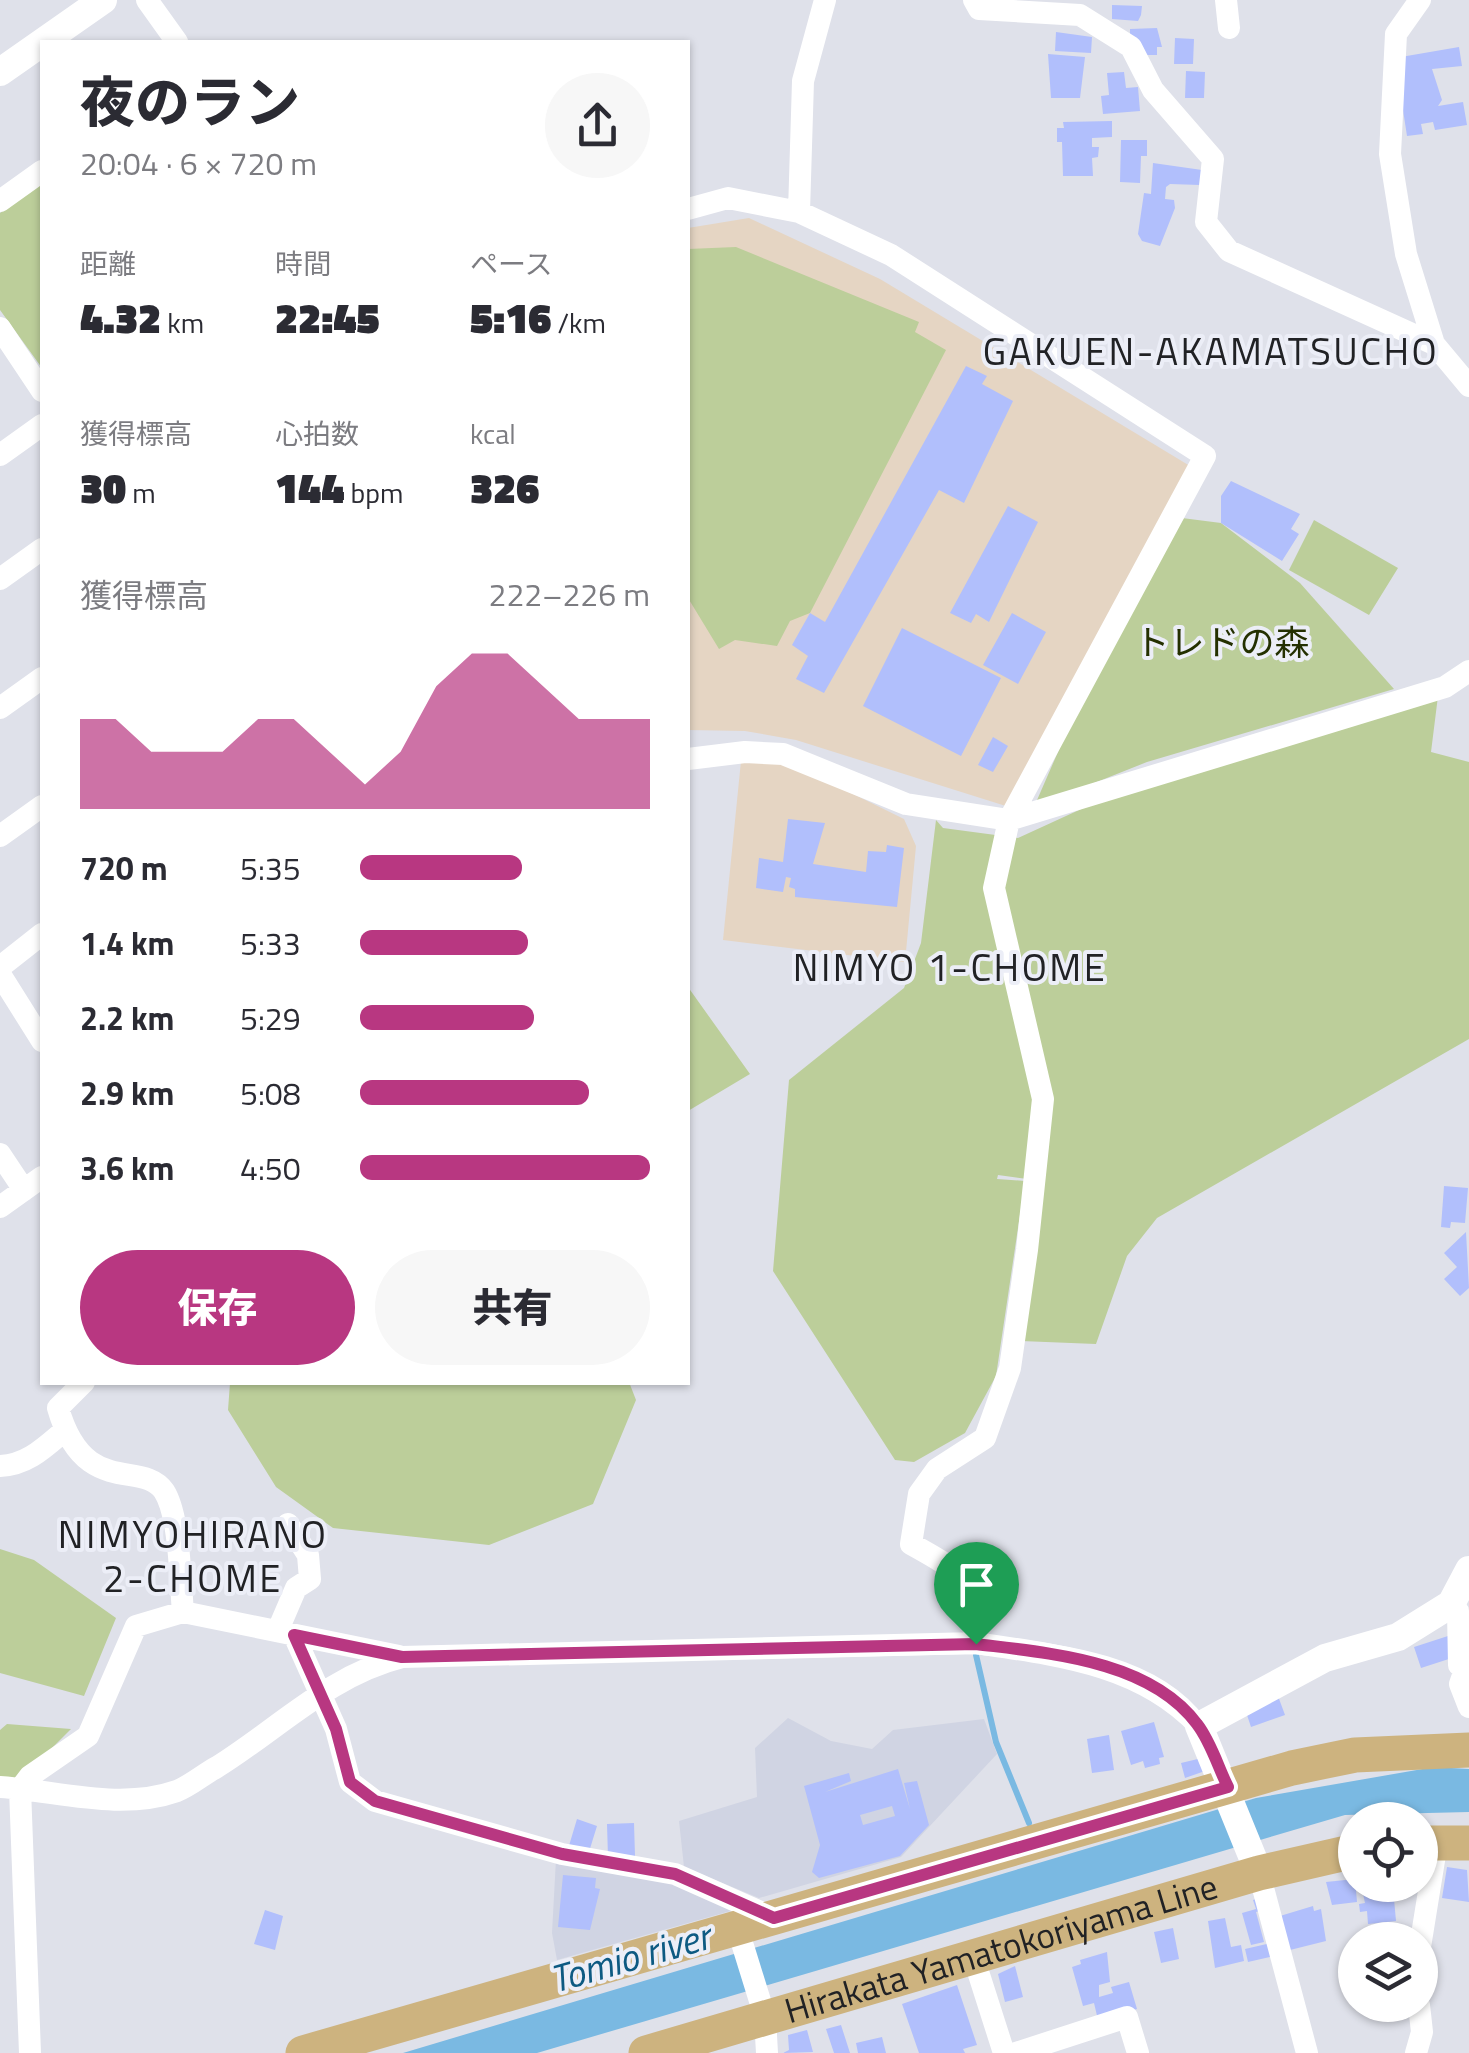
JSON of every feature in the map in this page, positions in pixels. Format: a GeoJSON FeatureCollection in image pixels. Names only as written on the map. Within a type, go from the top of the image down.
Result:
{"type":"FeatureCollection","features":[{"type":"Feature","properties":{"kind":"main road"},"geometry":{"type":"LineString","coordinates":[[303,2053],[740,1936],[774,1918],[1356,1755],[1469,1750]]}},
{"type":"Feature","properties":{"kind":"main road","name":"Hirakata Yamatokoriyama Line"},"geometry":{"type":"LineString","coordinates":[[646,2053],[762,2009],[974,1959],[1256,1866],[1338,1853]]}},
{"type":"Feature","properties":{"kind":"street"},"geometry":{"type":"LineString","coordinates":[[0,72],[72,7],[103,0]]}},
{"type":"Feature","properties":{"kind":"street"},"geometry":{"type":"LineString","coordinates":[[147,0],[177,40]]}},
{"type":"Feature","properties":{"kind":"street"},"geometry":{"type":"LineString","coordinates":[[799,212],[804,81],[826,0]]}},
{"type":"Feature","properties":{"kind":"street"},"geometry":{"type":"LineString","coordinates":[[974,0],[979,9],[1080,16],[1131,48],[1153,90],[1213,158],[1206,222],[1230,251],[1434,344]]}},
{"type":"Feature","properties":{"kind":"street"},"geometry":{"type":"LineString","coordinates":[[1226,0],[1228,28]]}},
{"type":"Feature","properties":{"kind":"street"},"geometry":{"type":"LineString","coordinates":[[1420,0],[1396,34],[1390,154],[1406,254],[1434,344],[1469,386]]}},
{"type":"Feature","properties":{"kind":"street"},"geometry":{"type":"LineString","coordinates":[[0,201],[40,172]]}},
{"type":"Feature","properties":{"kind":"street"},"geometry":{"type":"LineString","coordinates":[[690,208],[728,198],[799,212],[891,255],[1205,456],[1010,820],[994,888],[1042,1099],[1026,1250],[1010,1368],[984,1438],[937,1469],[928,1482],[920,1494],[911,1544],[948,1564],[968,1583],[976,1644]]}},
{"type":"Feature","properties":{"kind":"street"},"geometry":{"type":"LineString","coordinates":[[0,329],[40,388]]}},
{"type":"Feature","properties":{"kind":"street"},"geometry":{"type":"LineString","coordinates":[[0,454],[40,426]]}},
{"type":"Feature","properties":{"kind":"street"},"geometry":{"type":"LineString","coordinates":[[0,579],[40,551]]}},
{"type":"Feature","properties":{"kind":"street"},"geometry":{"type":"LineString","coordinates":[[690,758],[745,752],[782,754],[906,804],[1010,820],[1444,686],[1469,671]]}},
{"type":"Feature","properties":{"kind":"street"},"geometry":{"type":"LineString","coordinates":[[0,708],[40,679]]}},
{"type":"Feature","properties":{"kind":"street"},"geometry":{"type":"LineString","coordinates":[[0,836],[40,807]]}},
{"type":"Feature","properties":{"kind":"street"},"geometry":{"type":"LineString","coordinates":[[40,936],[0,970],[40,1038]]}},
{"type":"Feature","properties":{"kind":"street"},"geometry":{"type":"LineString","coordinates":[[0,1154],[33,1184],[0,1207]]}},
{"type":"Feature","properties":{"kind":"street"},"geometry":{"type":"LineString","coordinates":[[81,1385],[58,1408],[64,1431],[97,1470],[158,1483],[166,1494],[174,1516],[184,1612]]}},
{"type":"Feature","properties":{"kind":"street"},"geometry":{"type":"LineString","coordinates":[[0,1466],[16,1466],[33,1457],[64,1431]]}},
{"type":"Feature","properties":{"kind":"street"},"geometry":{"type":"LineString","coordinates":[[288,1524],[308,1555],[310,1579],[296,1588],[286,1633],[336,1729],[350,1782],[375,1801],[562,1854],[675,1874],[774,1918]]}},
{"type":"Feature","properties":{"kind":"street"},"geometry":{"type":"LineString","coordinates":[[1199,1726],[1326,1658],[1398,1637],[1462,1588]]}},
{"type":"Feature","properties":{"kind":"street"},"geometry":{"type":"LineString","coordinates":[[1462,1588],[1458,1611],[1460,1665],[1466,1667],[1460,1684],[1469,1706]]}},
{"type":"Feature","properties":{"kind":"street"},"geometry":{"type":"LineString","coordinates":[[10,1788],[88,1736],[136,1626],[184,1612],[402,1657]]}},
{"type":"Feature","properties":{"kind":"street"},"geometry":{"type":"LineString","coordinates":[[10,1788],[116,1801],[178,1791],[245,1749],[320,1692],[378,1662],[402,1657],[976,1644],[1055,1654],[1128,1674],[1181,1707],[1199,1726],[1256,1866],[1307,2053]]}},
{"type":"Feature","properties":{"kind":"street"},"geometry":{"type":"LineString","coordinates":[[10,1788],[30,2053]]}},
{"type":"Feature","properties":{"kind":"street"},"geometry":{"type":"LineString","coordinates":[[1425,1922],[1442,1842]]}},
{"type":"Feature","properties":{"kind":"street"},"geometry":{"type":"LineString","coordinates":[[740,1936],[762,2009],[767,2053]]}},
{"type":"Feature","properties":{"kind":"street"},"geometry":{"type":"LineString","coordinates":[[974,1959],[1004,2053]]}},
{"type":"Feature","properties":{"kind":"street"},"geometry":{"type":"LineString","coordinates":[[1016,2053],[1127,2017],[1138,2053]]}},
{"type":"Feature","properties":{"kind":"street"},"geometry":{"type":"LineString","coordinates":[[1416,2053],[1421,2022]]}},
{"type":"Feature","properties":{"kind":"shaded area"},"geometry":{"type":"Polygon","coordinates":[[[749,218],[880,279],[1190,466],[1009,807],[796,740],[745,731],[690,730],[690,228],[749,218]]]}},
{"type":"Feature","properties":{"kind":"shaded area"},"geometry":{"type":"Polygon","coordinates":[[[782,759],[904,819],[916,846],[905,962],[723,940],[741,761],[782,759]]]}},
{"type":"Feature","properties":{"kind":"shaded area"},"geometry":{"type":"Polygon","coordinates":[[[788,1718],[831,1741],[872,1749],[893,1730],[984,1719],[997,1754],[901,1857],[759,1898],[684,1867],[679,1821],[757,1797],[755,1748],[788,1718]]]}},
{"type":"Feature","properties":{"kind":"shaded area"},"geometry":{"type":"Polygon","coordinates":[[[556,1859],[661,1878],[734,1910],[557,1960],[552,1933],[556,1859]]]}},
{"type":"Feature","properties":{"kind":"green space"},"geometry":{"type":"Polygon","coordinates":[[[40,185],[40,365],[0,310],[0,213],[40,185]]]}},
{"type":"Feature","properties":{"kind":"green space"},"geometry":{"type":"Polygon","coordinates":[[[736,247],[919,322],[915,332],[946,350],[810,613],[790,621],[777,646],[735,640],[719,649],[690,601],[690,249],[736,247]]]}},
{"type":"Feature","properties":{"kind":"green space","name":"トレドの森"},"geometry":{"type":"Polygon","coordinates":[[[1182,518],[1221,523],[1300,583],[1394,689],[1147,762],[1034,807],[1071,722],[1182,518]]]}},
{"type":"Feature","properties":{"kind":"green space"},"geometry":{"type":"Polygon","coordinates":[[[1314,520],[1398,568],[1369,615],[1289,570],[1314,520]]]}},
{"type":"Feature","properties":{"kind":"green space"},"geometry":{"type":"Polygon","coordinates":[[[1438,696],[1431,752],[1469,762],[1469,1039],[1157,1218],[1127,1256],[1096,1344],[1021,1341],[1042,1181],[998,1175],[997,1179],[1025,1181],[996,1376],[965,1433],[914,1462],[895,1460],[773,1271],[789,1080],[904,988],[921,943],[936,820],[943,828],[1018,838],[1138,783],[1438,696]]]}},
{"type":"Feature","properties":{"kind":"green space"},"geometry":{"type":"Polygon","coordinates":[[[690,990],[750,1074],[690,1110],[690,990]]]}},
{"type":"Feature","properties":{"kind":"green space"},"geometry":{"type":"Polygon","coordinates":[[[230,1385],[630,1385],[636,1400],[593,1504],[489,1545],[333,1528],[276,1487],[228,1410],[230,1385]]]}},
{"type":"Feature","properties":{"kind":"green space"},"geometry":{"type":"Polygon","coordinates":[[[0,1549],[34,1560],[116,1618],[84,1696],[0,1673],[0,1549]]]}},
{"type":"Feature","properties":{"kind":"green space"},"geometry":{"type":"Polygon","coordinates":[[[7,1724],[71,1729],[17,1783],[0,1781],[0,1730],[7,1724]]]}},
{"type":"Feature","properties":{"kind":"water"},"geometry":{"type":"Polygon","coordinates":[[[1434,1767],[1469,1769],[1469,1812],[1438,1813],[1438,1802],[1338,1802],[1338,1817],[537,2053],[403,2053],[1256,1798],[1434,1767]]]}},
{"type":"Feature","properties":{"kind":"building"},"geometry":{"type":"Polygon","coordinates":[[[1112,5],[1142,6],[1141,15],[1138,21],[1112,19],[1112,5]]]}},
{"type":"Feature","properties":{"kind":"building"},"geometry":{"type":"Polygon","coordinates":[[[1157,28],[1162,47],[1157,47],[1157,55],[1144,55],[1130,42],[1130,29],[1157,28]]]}},
{"type":"Feature","properties":{"kind":"building"},"geometry":{"type":"Polygon","coordinates":[[[1056,32],[1092,37],[1091,53],[1055,51],[1056,32]]]}},
{"type":"Feature","properties":{"kind":"building"},"geometry":{"type":"Polygon","coordinates":[[[1175,38],[1194,39],[1193,64],[1174,64],[1175,38]]]}},
{"type":"Feature","properties":{"kind":"building"},"geometry":{"type":"Polygon","coordinates":[[[1459,47],[1462,66],[1432,69],[1442,100],[1438,106],[1463,102],[1467,125],[1435,130],[1433,122],[1421,124],[1423,134],[1407,136],[1395,58],[1459,47]]]}},
{"type":"Feature","properties":{"kind":"building"},"geometry":{"type":"Polygon","coordinates":[[[1048,54],[1085,57],[1080,98],[1051,98],[1048,54]]]}},
{"type":"Feature","properties":{"kind":"building"},"geometry":{"type":"Polygon","coordinates":[[[1186,71],[1205,72],[1204,98],[1185,98],[1186,71]]]}},
{"type":"Feature","properties":{"kind":"building"},"geometry":{"type":"Polygon","coordinates":[[[1124,72],[1126,88],[1138,87],[1140,111],[1103,114],[1101,96],[1109,95],[1107,73],[1124,72]]]}},
{"type":"Feature","properties":{"kind":"building"},"geometry":{"type":"Polygon","coordinates":[[[1112,121],[1112,137],[1092,138],[1092,147],[1099,147],[1098,157],[1092,158],[1093,176],[1063,176],[1062,142],[1057,142],[1057,128],[1064,128],[1063,122],[1112,121]]]}},
{"type":"Feature","properties":{"kind":"building"},"geometry":{"type":"Polygon","coordinates":[[[1121,140],[1147,140],[1147,156],[1141,156],[1140,183],[1120,182],[1121,140]]]}},
{"type":"Feature","properties":{"kind":"building"},"geometry":{"type":"Polygon","coordinates":[[[1153,163],[1202,170],[1200,185],[1166,187],[1165,199],[1174,200],[1175,208],[1160,246],[1142,241],[1138,234],[1144,193],[1151,194],[1153,163]]]}},
{"type":"Feature","properties":{"kind":"building"},"geometry":{"type":"Polygon","coordinates":[[[966,366],[987,376],[982,384],[1013,401],[964,503],[939,490],[824,693],[796,679],[808,656],[792,645],[810,613],[825,622],[966,366]]]}},
{"type":"Feature","properties":{"kind":"building"},"geometry":{"type":"Polygon","coordinates":[[[1231,481],[1300,514],[1291,529],[1299,534],[1282,561],[1221,523],[1221,496],[1231,481]]]}},
{"type":"Feature","properties":{"kind":"building"},"geometry":{"type":"Polygon","coordinates":[[[1008,506],[1038,522],[989,622],[976,614],[971,623],[950,613],[1008,506]]]}},
{"type":"Feature","properties":{"kind":"building"},"geometry":{"type":"Polygon","coordinates":[[[1012,613],[1046,632],[1018,684],[983,665],[1012,613]]]}},
{"type":"Feature","properties":{"kind":"building"},"geometry":{"type":"Polygon","coordinates":[[[902,628],[1001,678],[961,756],[863,706],[902,628]]]}},
{"type":"Feature","properties":{"kind":"building"},"geometry":{"type":"Polygon","coordinates":[[[993,737],[1008,746],[993,772],[978,765],[993,737]]]}},
{"type":"Feature","properties":{"kind":"building"},"geometry":{"type":"Polygon","coordinates":[[[788,819],[825,823],[813,864],[866,872],[868,851],[886,852],[887,845],[904,848],[897,907],[795,897],[795,889],[789,887],[791,878],[786,877],[783,892],[756,888],[759,858],[783,862],[788,819]]]}},
{"type":"Feature","properties":{"kind":"building"},"geometry":{"type":"Polygon","coordinates":[[[1444,1186],[1468,1188],[1465,1223],[1451,1222],[1450,1228],[1441,1227],[1444,1186]]]}},
{"type":"Feature","properties":{"kind":"building"},"geometry":{"type":"Polygon","coordinates":[[[1466,1232],[1469,1288],[1460,1296],[1444,1279],[1457,1267],[1444,1253],[1466,1232]]]}},
{"type":"Feature","properties":{"kind":"building"},"geometry":{"type":"Polygon","coordinates":[[[1448,1636],[1455,1657],[1421,1668],[1414,1647],[1448,1636]]]}},
{"type":"Feature","properties":{"kind":"building"},"geometry":{"type":"Polygon","coordinates":[[[1278,1696],[1285,1715],[1251,1727],[1246,1712],[1278,1696]]]}},
{"type":"Feature","properties":{"kind":"building"},"geometry":{"type":"Polygon","coordinates":[[[1154,1722],[1164,1757],[1159,1758],[1160,1764],[1145,1768],[1143,1761],[1131,1765],[1121,1731],[1154,1722]]]}},
{"type":"Feature","properties":{"kind":"building"},"geometry":{"type":"Polygon","coordinates":[[[1109,1735],[1114,1770],[1092,1773],[1087,1739],[1109,1735]]]}},
{"type":"Feature","properties":{"kind":"building"},"geometry":{"type":"Polygon","coordinates":[[[1202,1758],[1205,1771],[1185,1778],[1181,1763],[1202,1758]]]}},
{"type":"Feature","properties":{"kind":"building"},"geometry":{"type":"Polygon","coordinates":[[[898,1769],[910,1809],[904,1783],[917,1781],[929,1825],[900,1856],[819,1878],[812,1872],[820,1845],[804,1786],[849,1773],[851,1781],[825,1792],[898,1769]],[[892,1806],[860,1815],[863,1825],[895,1816],[892,1806]]]}},
{"type":"Feature","properties":{"kind":"building"},"geometry":{"type":"Polygon","coordinates":[[[577,1819],[597,1826],[588,1855],[568,1849],[577,1819]]]}},
{"type":"Feature","properties":{"kind":"building"},"geometry":{"type":"Polygon","coordinates":[[[634,1823],[635,1856],[608,1857],[607,1824],[634,1823]]]}},
{"type":"Feature","properties":{"kind":"building"},"geometry":{"type":"Polygon","coordinates":[[[1447,1867],[1467,1870],[1469,1902],[1442,1898],[1447,1867]]]}},
{"type":"Feature","properties":{"kind":"building"},"geometry":{"type":"Polygon","coordinates":[[[563,1875],[596,1878],[595,1888],[600,1889],[590,1930],[558,1927],[563,1875]]]}},
{"type":"Feature","properties":{"kind":"building"},"geometry":{"type":"Polygon","coordinates":[[[1338,1881],[1338,1902],[1357,1902],[1332,1905],[1326,1882],[1338,1881]]]}},
{"type":"Feature","properties":{"kind":"building"},"geometry":{"type":"Polygon","coordinates":[[[1261,1897],[1265,1909],[1256,1912],[1264,1942],[1251,1945],[1242,1913],[1256,1909],[1253,1900],[1261,1897]]]}},
{"type":"Feature","properties":{"kind":"building"},"geometry":{"type":"Polygon","coordinates":[[[1394,1902],[1396,1921],[1368,1922],[1367,1911],[1360,1912],[1359,1904],[1394,1902]]]}},
{"type":"Feature","properties":{"kind":"building"},"geometry":{"type":"Polygon","coordinates":[[[1313,1906],[1314,1911],[1321,1909],[1326,1941],[1286,1951],[1280,1916],[1313,1906]]]}},
{"type":"Feature","properties":{"kind":"building"},"geometry":{"type":"Polygon","coordinates":[[[265,1910],[283,1916],[275,1950],[254,1944],[265,1910]]]}},
{"type":"Feature","properties":{"kind":"building"},"geometry":{"type":"Polygon","coordinates":[[[1225,1918],[1231,1947],[1241,1945],[1244,1961],[1215,1968],[1208,1921],[1225,1918]]]}},
{"type":"Feature","properties":{"kind":"building"},"geometry":{"type":"Polygon","coordinates":[[[1173,1928],[1179,1959],[1161,1963],[1154,1932],[1173,1928]]]}},
{"type":"Feature","properties":{"kind":"building"},"geometry":{"type":"Polygon","coordinates":[[[1271,1943],[1274,1956],[1248,1962],[1245,1949],[1271,1943]]]}},
{"type":"Feature","properties":{"kind":"building"},"geometry":{"type":"Polygon","coordinates":[[[1107,1952],[1110,1982],[1099,1985],[1099,1997],[1113,1993],[1111,1987],[1129,1982],[1137,2009],[1098,2020],[1094,2003],[1083,2006],[1072,1967],[1081,1964],[1080,1960],[1107,1952]]]}},
{"type":"Feature","properties":{"kind":"building"},"geometry":{"type":"Polygon","coordinates":[[[1015,1966],[1023,1997],[1005,2002],[998,1974],[1015,1966]]]}},
{"type":"Feature","properties":{"kind":"building"},"geometry":{"type":"Polygon","coordinates":[[[957,1985],[977,2045],[963,2049],[965,2053],[919,2053],[902,2004],[957,1985]]]}},
{"type":"Feature","properties":{"kind":"building"},"geometry":{"type":"Polygon","coordinates":[[[841,2025],[850,2053],[834,2053],[826,2029],[841,2025]]]}},
{"type":"Feature","properties":{"kind":"building"},"geometry":{"type":"Polygon","coordinates":[[[807,2030],[813,2052],[783,2053],[789,2050],[788,2035],[807,2030]]]}},
{"type":"Feature","properties":{"kind":"building"},"geometry":{"type":"Polygon","coordinates":[[[882,2037],[886,2053],[858,2053],[856,2043],[882,2037]]]}},
{"type":"Feature","properties":{"kind":"waterway"},"geometry":{"type":"LineString","coordinates":[[976,1655],[996,1742],[1029,1823]]}},
{"type":"Feature","properties":{"kind":"district","name":"GAKUEN-AKAMATSUCHO"},"geometry":{"type":"Point","coordinates":[1211,352]}},
{"type":"Feature","properties":{"kind":"district","name":"NIMYO 1-CHOME"},"geometry":{"type":"Point","coordinates":[950,968]}},
{"type":"Feature","properties":{"kind":"district","name":"NIMYOHIRANO 2-CHOME"},"geometry":{"type":"Point","coordinates":[193,1557]}},
{"type":"Feature","properties":{"kind":"route"},"geometry":{"type":"LineString","coordinates":[[294,1635],[402,1657],[976,1644],[1055,1654],[1128,1674],[1181,1707],[1199,1726],[1228,1787],[774,1918],[675,1874],[562,1854],[375,1801],[350,1782],[336,1729],[294,1635]]}},
{"type":"Feature","properties":{"kind":"water label","name":"Tomio river"},"geometry":{"type":"Point","coordinates":[630,1958]}}]}
